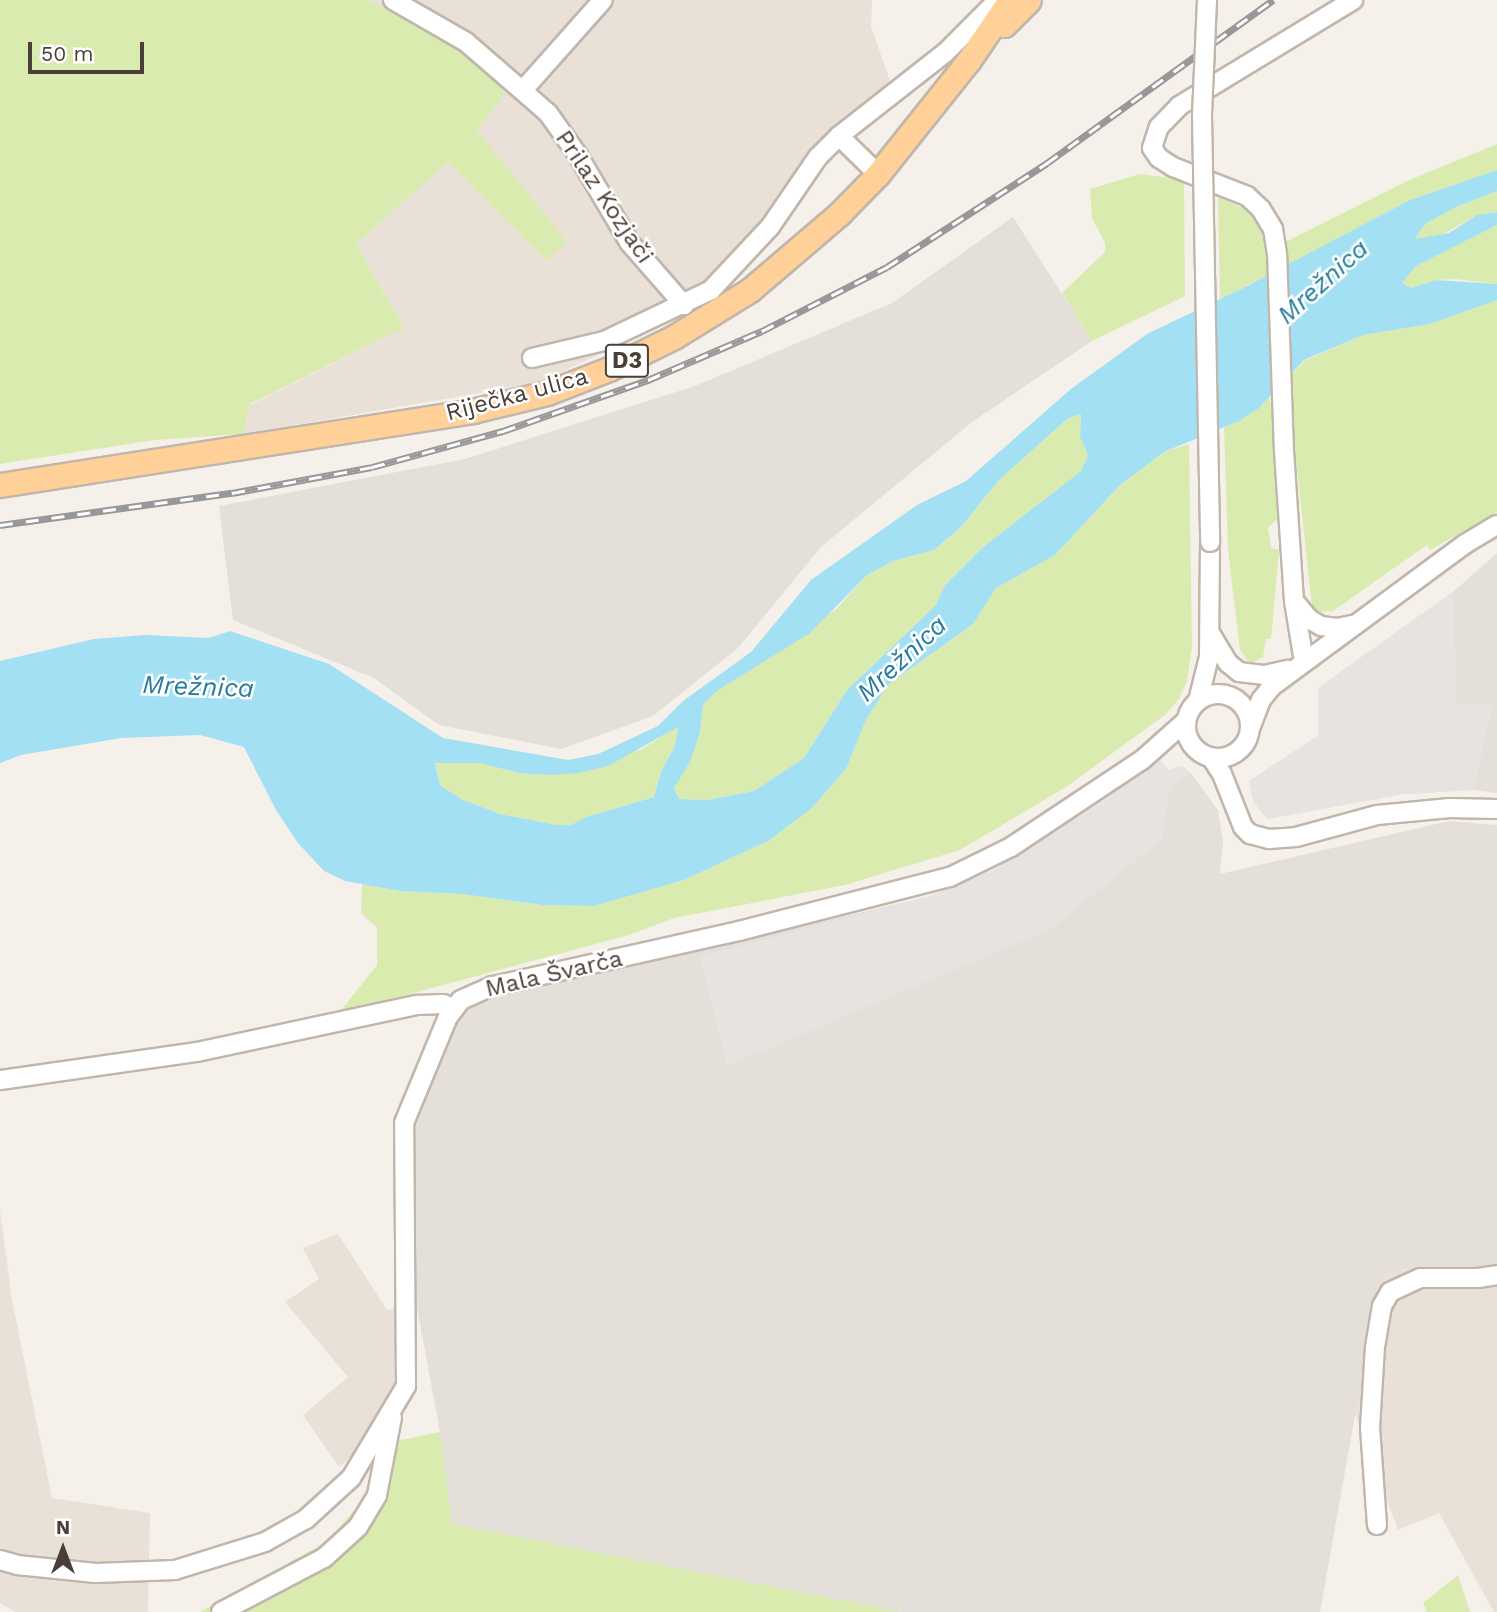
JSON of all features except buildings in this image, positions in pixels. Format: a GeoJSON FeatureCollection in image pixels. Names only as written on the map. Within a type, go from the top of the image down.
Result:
{"type":"FeatureCollection","features":[{"type":"Feature","properties":{"kind":"main road","name":"Riječka ulica"},"geometry":{"type":"LineString","coordinates":[[0,485],[471,411],[547,393],[609,369],[674,337],[750,290],[796,254],[878,174],[969,60],[1010,0]]}},
{"type":"Feature","properties":{"kind":"main road","name":"Riječka ulica"},"geometry":{"type":"LineString","coordinates":[[969,60],[1029,0]]}},
{"type":"Feature","properties":{"kind":"street","name":"Prilaz Kozjači"},"geometry":{"type":"LineString","coordinates":[[393,0],[466,42],[548,113],[579,157],[629,242],[684,305]]}},
{"type":"Feature","properties":{"kind":"street"},"geometry":{"type":"LineString","coordinates":[[523,90],[603,0]]}},
{"type":"Feature","properties":{"kind":"street","name":"Riječka ulica"},"geometry":{"type":"LineString","coordinates":[[532,358],[604,341],[684,305],[710,290],[770,227],[818,157],[839,136],[944,53],[998,0]]}},
{"type":"Feature","properties":{"kind":"street"},"geometry":{"type":"LineString","coordinates":[[1142,760],[1186,722],[1198,701],[1209,657],[1210,542],[1202,116],[1207,0]]}},
{"type":"Feature","properties":{"kind":"street"},"geometry":{"type":"LineString","coordinates":[[1301,664],[1284,452],[1277,254],[1273,229],[1261,209],[1231,187],[1173,167],[1159,158],[1152,148],[1159,127],[1179,106],[1353,0]]}},
{"type":"Feature","properties":{"kind":"street"},"geometry":{"type":"LineString","coordinates":[[839,136],[878,174]]}},
{"type":"Feature","properties":{"kind":"street"},"geometry":{"type":"LineString","coordinates":[[1232,799],[1236,770],[1244,746],[1261,700],[1271,687],[1465,544],[1497,525]]}},
{"type":"Feature","properties":{"kind":"street"},"geometry":{"type":"LineString","coordinates":[[1294,601],[1309,619],[1321,626],[1337,628],[1353,625]]}},
{"type":"Feature","properties":{"kind":"street"},"geometry":{"type":"LineString","coordinates":[[1209,631],[1223,656],[1239,672],[1265,675],[1301,664]]}},
{"type":"Feature","properties":{"kind":"street"},"geometry":{"type":"LineString","coordinates":[[1209,657],[1219,684],[1228,695],[1245,706],[1251,726]]}},
{"type":"Feature","properties":{"kind":"street"},"geometry":{"type":"LineString","coordinates":[[1198,701],[1207,695],[1228,695],[1271,687]]}},
{"type":"Feature","properties":{"kind":"street"},"geometry":{"type":"LineString","coordinates":[[1186,722],[1188,737],[1207,756],[1232,799],[1238,817],[1250,834],[1269,839],[1296,837],[1377,815],[1450,807],[1497,809]]}},
{"type":"Feature","properties":{"kind":"street"},"geometry":{"type":"LineString","coordinates":[[1142,760],[1168,751],[1229,756],[1244,746]]}},
{"type":"Feature","properties":{"kind":"street","name":"Mala Švarča"},"geometry":{"type":"LineString","coordinates":[[0,1560],[17,1565],[96,1573],[175,1570],[265,1542],[306,1519],[351,1478],[406,1386],[404,1123],[453,1008],[474,993],[493,986],[739,931],[950,877],[1011,847],[1142,760]]}},
{"type":"Feature","properties":{"kind":"street"},"geometry":{"type":"LineString","coordinates":[[0,1080],[197,1052],[417,1005],[443,1004],[453,1008]]}},
{"type":"Feature","properties":{"kind":"street"},"geometry":{"type":"LineString","coordinates":[[1377,1525],[1370,1428],[1375,1347],[1382,1306],[1390,1292],[1420,1278],[1479,1278],[1497,1275]]}},
{"type":"Feature","properties":{"kind":"street"},"geometry":{"type":"LineString","coordinates":[[221,1612],[324,1558],[358,1527],[377,1494],[394,1406]]}},
{"type":"Feature","properties":{"kind":"shaded area"},"geometry":{"type":"Polygon","coordinates":[[[367,0],[872,0],[871,27],[895,95],[832,144],[704,298],[653,330],[537,383],[243,434],[250,405],[404,328],[356,244],[448,161],[546,261],[566,242],[477,130],[504,93],[465,47],[367,0]]]}},
{"type":"Feature","properties":{"kind":"shaded area"},"geometry":{"type":"Polygon","coordinates":[[[1013,217],[1092,341],[972,422],[821,547],[738,648],[653,716],[561,749],[439,725],[374,678],[233,620],[219,506],[465,459],[695,386],[892,303],[1013,217]]]}},
{"type":"Feature","properties":{"kind":"shaded area"},"geometry":{"type":"Polygon","coordinates":[[[1497,553],[1497,793],[1473,790],[1403,794],[1267,819],[1253,801],[1249,781],[1318,736],[1318,688],[1454,591],[1497,553]]]}},
{"type":"Feature","properties":{"kind":"shaded area"},"geometry":{"type":"Polygon","coordinates":[[[1454,591],[1456,705],[1493,705],[1473,790],[1403,794],[1267,819],[1253,801],[1249,781],[1318,736],[1318,688],[1454,591]]]}},
{"type":"Feature","properties":{"kind":"shaded area"},"geometry":{"type":"Polygon","coordinates":[[[1160,760],[1168,770],[1182,766],[1191,773],[1218,810],[1223,841],[1220,874],[1449,821],[1497,825],[1497,1263],[1472,1268],[1416,1267],[1388,1273],[1378,1286],[1320,1612],[902,1612],[451,1524],[440,1432],[413,1286],[413,1128],[459,1016],[479,996],[689,953],[927,897],[994,870],[1103,801],[1160,760]]]}},
{"type":"Feature","properties":{"kind":"shaded area"},"geometry":{"type":"Polygon","coordinates":[[[1160,760],[1168,770],[1182,766],[1191,773],[1170,787],[1162,839],[1049,930],[727,1066],[700,956],[927,897],[994,870],[1103,801],[1160,760]]]}},
{"type":"Feature","properties":{"kind":"shaded area"},"geometry":{"type":"Polygon","coordinates":[[[0,1210],[12,1300],[52,1498],[150,1513],[148,1612],[15,1612],[0,1603],[0,1210]]]}},
{"type":"Feature","properties":{"kind":"shaded area"},"geometry":{"type":"Polygon","coordinates":[[[338,1234],[387,1310],[398,1308],[402,1372],[391,1407],[372,1437],[339,1467],[303,1415],[348,1377],[285,1302],[319,1279],[303,1248],[338,1234]]]}},
{"type":"Feature","properties":{"kind":"shaded area"},"geometry":{"type":"Polygon","coordinates":[[[1497,1263],[1497,1612],[1494,1612],[1439,1513],[1398,1530],[1354,1411],[1378,1286],[1388,1273],[1416,1267],[1472,1268],[1497,1263]]]}},
{"type":"Feature","properties":{"kind":"green space"},"geometry":{"type":"Polygon","coordinates":[[[0,0],[367,0],[465,47],[505,93],[477,130],[567,242],[546,261],[448,162],[356,244],[404,328],[250,404],[243,434],[155,440],[0,464],[0,0]]]}},
{"type":"Feature","properties":{"kind":"green space"},"geometry":{"type":"Polygon","coordinates":[[[1497,144],[1497,170],[1410,200],[1286,266],[1285,242],[1407,181],[1497,144]]]}},
{"type":"Feature","properties":{"kind":"green space"},"geometry":{"type":"Polygon","coordinates":[[[1140,174],[1184,180],[1185,296],[1092,341],[1062,293],[1105,252],[1105,243],[1092,218],[1090,189],[1140,174]]]}},
{"type":"Feature","properties":{"kind":"green space"},"geometry":{"type":"Polygon","coordinates":[[[1497,191],[1497,212],[1477,215],[1438,237],[1415,239],[1425,224],[1456,207],[1497,191]]]}},
{"type":"Feature","properties":{"kind":"green space"},"geometry":{"type":"Polygon","coordinates":[[[1218,197],[1244,209],[1257,222],[1266,244],[1268,275],[1220,299],[1218,197]]]}},
{"type":"Feature","properties":{"kind":"green space"},"geometry":{"type":"Polygon","coordinates":[[[1497,225],[1497,284],[1455,279],[1436,280],[1411,288],[1402,283],[1416,266],[1497,225]]]}},
{"type":"Feature","properties":{"kind":"green space"},"geometry":{"type":"Polygon","coordinates":[[[1497,300],[1497,512],[1430,550],[1427,545],[1333,611],[1318,612],[1312,607],[1297,469],[1291,457],[1290,376],[1304,361],[1363,335],[1430,324],[1497,300]]]}},
{"type":"Feature","properties":{"kind":"green space"},"geometry":{"type":"Polygon","coordinates":[[[1270,397],[1278,504],[1277,519],[1268,528],[1271,548],[1279,550],[1271,639],[1266,639],[1263,657],[1250,664],[1240,650],[1228,550],[1224,428],[1259,408],[1270,397]]]}},
{"type":"Feature","properties":{"kind":"green space"},"geometry":{"type":"Polygon","coordinates":[[[1081,414],[1080,437],[1088,455],[1081,471],[982,548],[945,585],[936,605],[847,690],[804,758],[754,791],[708,800],[679,799],[674,787],[690,762],[700,733],[703,705],[715,691],[778,652],[837,608],[867,575],[893,561],[934,550],[961,527],[998,481],[1067,419],[1081,414]]]}},
{"type":"Feature","properties":{"kind":"green space"},"geometry":{"type":"Polygon","coordinates":[[[1189,444],[1192,647],[1187,681],[1179,699],[1165,715],[1066,787],[960,850],[845,885],[674,918],[629,935],[339,1013],[377,965],[377,928],[361,913],[362,884],[400,891],[462,894],[543,905],[594,906],[684,880],[768,841],[812,808],[846,769],[866,720],[888,685],[973,624],[996,588],[1055,555],[1120,485],[1164,452],[1189,444]]]}},
{"type":"Feature","properties":{"kind":"green space"},"geometry":{"type":"Polygon","coordinates":[[[678,726],[675,746],[661,772],[654,797],[586,817],[571,825],[557,825],[500,814],[461,799],[440,785],[435,762],[480,763],[519,773],[641,750],[678,726]]]}},
{"type":"Feature","properties":{"kind":"green space"},"geometry":{"type":"Polygon","coordinates":[[[440,1432],[452,1524],[902,1612],[200,1612],[328,1541],[367,1495],[381,1444],[440,1432]]]}},
{"type":"Feature","properties":{"kind":"green space"},"geometry":{"type":"Polygon","coordinates":[[[1458,1575],[1470,1612],[1427,1612],[1423,1603],[1458,1575]]]}},
{"type":"Feature","properties":{"kind":"water","name":"Mrežnica"},"geometry":{"type":"Polygon","coordinates":[[[1497,170],[1497,191],[1456,207],[1425,224],[1415,239],[1449,233],[1477,215],[1497,212],[1497,225],[1416,266],[1402,283],[1411,288],[1436,280],[1497,284],[1497,300],[1430,324],[1363,335],[1304,360],[1259,408],[1239,421],[1164,452],[1120,485],[1055,555],[996,588],[973,624],[888,685],[866,720],[846,769],[812,808],[768,841],[684,880],[594,906],[543,905],[462,894],[400,891],[345,881],[324,871],[298,843],[276,810],[244,747],[200,735],[121,738],[21,755],[0,763],[0,661],[94,639],[146,635],[209,638],[230,631],[329,664],[443,738],[568,760],[598,754],[658,726],[683,701],[751,652],[811,580],[917,505],[966,481],[1071,389],[1147,334],[1247,286],[1410,200],[1497,170]],[[1081,414],[1067,419],[998,481],[961,527],[934,550],[893,561],[867,575],[810,633],[715,692],[703,705],[700,733],[690,762],[674,788],[679,799],[708,800],[754,791],[804,758],[847,690],[936,605],[945,585],[982,548],[1081,471],[1088,455],[1080,437],[1081,414]],[[678,727],[608,766],[579,773],[519,773],[480,763],[435,763],[440,785],[461,799],[500,814],[557,825],[571,825],[586,817],[654,797],[661,772],[675,746],[678,727]]]}},
{"type":"Feature","properties":{"kind":"railway"},"geometry":{"type":"LineString","coordinates":[[0,525],[232,493],[372,467],[503,431],[648,380],[762,331],[887,267],[1047,163],[1273,0]]}}]}
